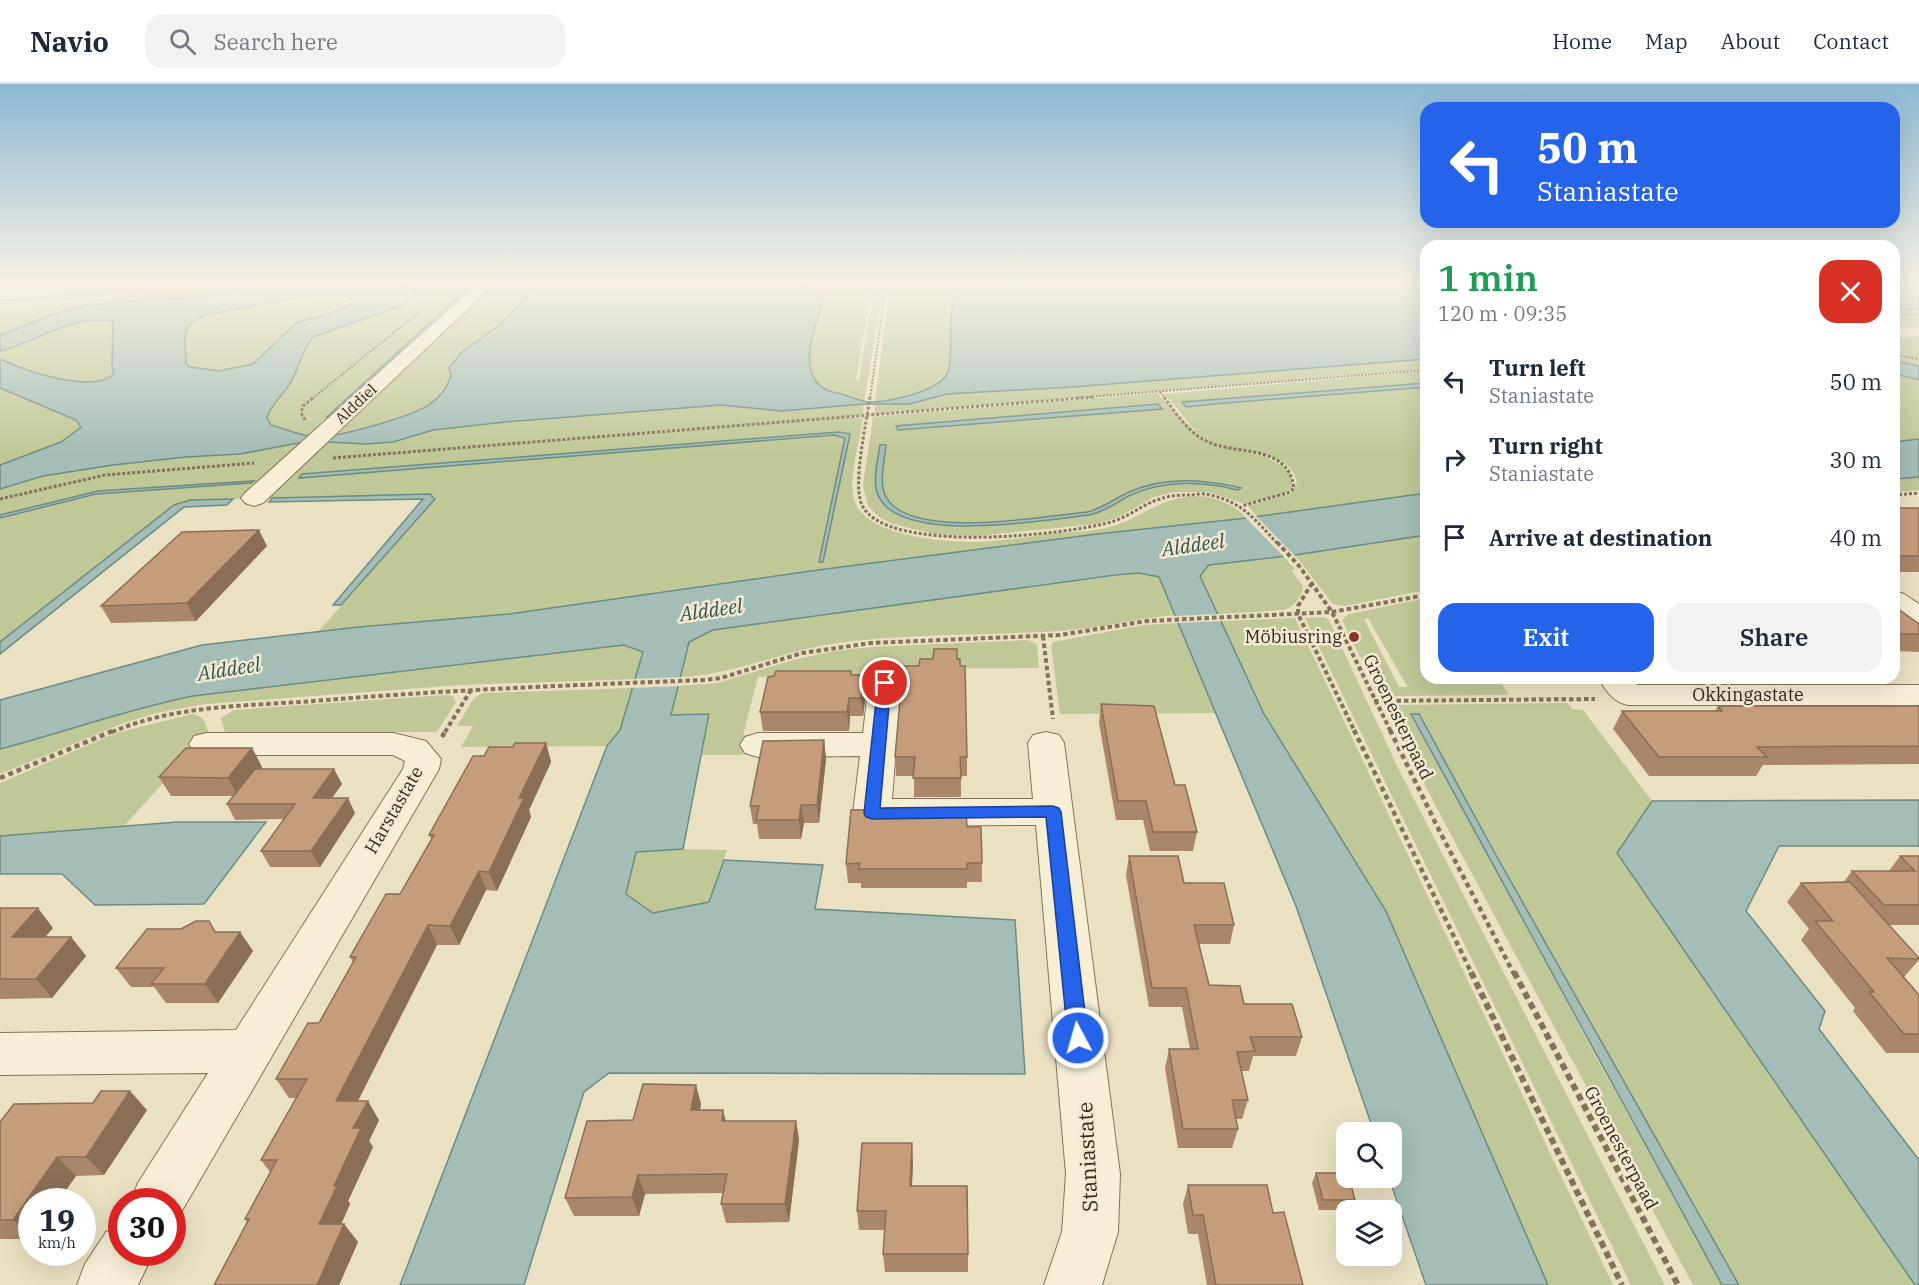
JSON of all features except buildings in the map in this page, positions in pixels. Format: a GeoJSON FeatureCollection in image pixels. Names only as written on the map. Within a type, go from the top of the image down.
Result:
{"type":"FeatureCollection","features":[{"type":"Feature","properties":{"kind":"street","name":"Alddiel"},"geometry":{"type":"LineString","coordinates":[[254,498],[424,341]]}},
{"type":"Feature","properties":{"kind":"street"},"geometry":{"type":"LineString","coordinates":[[1900,600],[1919,599]]}},
{"type":"Feature","properties":{"kind":"street"},"geometry":{"type":"LineString","coordinates":[[1900,604],[1919,618]]}},
{"type":"Feature","properties":{"kind":"street"},"geometry":{"type":"LineString","coordinates":[[885,683],[872,813],[1053,812]]}},
{"type":"Feature","properties":{"kind":"street","name":"Okkingastate"},"geometry":{"type":"LineString","coordinates":[[1623,690],[1919,695]]}},
{"type":"Feature","properties":{"kind":"street","name":"Staniastate"},"geometry":{"type":"LineString","coordinates":[[1046,743],[1093,1174],[1090,1232],[1073,1285]]}},
{"type":"Feature","properties":{"kind":"street","name":"Harstastate"},"geometry":{"type":"LineString","coordinates":[[166,1188],[421,770],[423,759],[417,751],[408,746],[393,744],[207,744]]}},
{"type":"Feature","properties":{"kind":"street"},"geometry":{"type":"LineString","coordinates":[[758,745],[879,744]]}},
{"type":"Feature","properties":{"kind":"street"},"geometry":{"type":"LineString","coordinates":[[0,1054],[249,1051]]}},
{"type":"Feature","properties":{"kind":"street"},"geometry":{"type":"LineString","coordinates":[[106,1285],[118,1266]]}},
{"type":"Feature","properties":{"kind":"path"},"geometry":{"type":"LineString","coordinates":[[320,437],[315,429],[304,420],[301,412],[303,406],[384,341]]}},
{"type":"Feature","properties":{"kind":"path"},"geometry":{"type":"LineString","coordinates":[[878,341],[858,485],[859,499],[867,513],[881,523],[914,533],[948,538],[978,539],[1098,526],[1122,519],[1158,499],[1176,495],[1208,494],[1242,506],[1290,492],[1294,488],[1292,474],[1283,464],[1265,455],[1206,442],[1160,392]]}},
{"type":"Feature","properties":{"kind":"path"},"geometry":{"type":"LineString","coordinates":[[1900,355],[1919,359]]}},
{"type":"Feature","properties":{"kind":"path"},"geometry":{"type":"LineString","coordinates":[[0,499],[105,476],[1420,370]]}},
{"type":"Feature","properties":{"kind":"path"},"geometry":{"type":"LineString","coordinates":[[1900,495],[1919,493]]}},
{"type":"Feature","properties":{"kind":"path","name":"Groenesterpaad"},"geometry":{"type":"LineString","coordinates":[[1242,506],[1300,567],[1332,612],[1439,830],[1678,1285]]}},
{"type":"Feature","properties":{"kind":"path"},"geometry":{"type":"LineString","coordinates":[[1311,583],[1298,606],[1298,614],[1622,1285]]}},
{"type":"Feature","properties":{"kind":"path"},"geometry":{"type":"LineString","coordinates":[[0,778],[95,737],[169,714],[218,707],[471,689],[693,681],[721,678],[802,653],[842,646],[1043,636],[1166,620],[1332,612],[1420,596]]}},
{"type":"Feature","properties":{"kind":"path"},"geometry":{"type":"LineString","coordinates":[[1043,636],[1054,730],[1046,743]]}},
{"type":"Feature","properties":{"kind":"path"},"geometry":{"type":"LineString","coordinates":[[417,751],[440,741],[471,689]]}},
{"type":"Feature","properties":{"kind":"path"},"geometry":{"type":"LineString","coordinates":[[1374,701],[1598,699],[1623,690]]}},
{"type":"Feature","properties":{"kind":"green space"},"geometry":{"type":"Polygon","coordinates":[[[0,341],[863,341],[856,380],[859,381],[865,341],[874,341],[864,402],[847,405],[864,404],[863,415],[845,417],[863,418],[852,481],[854,499],[861,512],[873,522],[907,535],[946,541],[1014,539],[1105,528],[1124,522],[1171,500],[1194,496],[1223,501],[1247,518],[1097,534],[509,614],[318,632],[435,499],[434,496],[430,494],[190,500],[174,505],[0,642],[0,518],[96,494],[253,481],[98,491],[0,515],[0,341]],[[839,432],[302,474],[300,477],[834,435],[845,438],[819,561],[850,435],[839,432]]]}},
{"type":"Feature","properties":{"kind":"green space"},"geometry":{"type":"Polygon","coordinates":[[[883,341],[950,341],[949,361],[944,378],[919,391],[875,402],[883,341]]]}},
{"type":"Feature","properties":{"kind":"green space"},"geometry":{"type":"Polygon","coordinates":[[[1900,341],[1919,341],[1919,366],[1900,362],[1900,341]]]}},
{"type":"Feature","properties":{"kind":"green space"},"geometry":{"type":"Polygon","coordinates":[[[1420,359],[1420,369],[874,414],[875,404],[909,404],[947,394],[1072,387],[1420,359]]]}},
{"type":"Feature","properties":{"kind":"green space"},"geometry":{"type":"Polygon","coordinates":[[[1420,372],[1420,383],[1183,402],[1186,407],[1420,388],[1420,494],[1257,517],[1248,506],[1291,493],[1297,484],[1293,472],[1285,464],[1273,458],[1208,442],[1197,433],[1164,394],[1420,372]]]}},
{"type":"Feature","properties":{"kind":"green space"},"geometry":{"type":"Polygon","coordinates":[[[1900,375],[1919,380],[1919,439],[1900,441],[1900,375]]]}},
{"type":"Feature","properties":{"kind":"green space"},"geometry":{"type":"Polygon","coordinates":[[[1157,393],[1205,442],[1264,456],[1281,465],[1290,474],[1293,487],[1282,495],[1245,504],[1209,492],[1174,492],[1154,497],[1117,518],[1096,524],[977,536],[934,534],[893,524],[879,517],[868,506],[863,485],[873,417],[1157,393]],[[1162,409],[896,426],[898,430],[1162,409]],[[880,445],[876,484],[879,497],[894,512],[905,517],[940,525],[975,527],[1089,515],[1143,491],[1166,485],[1211,484],[1237,490],[1212,481],[1163,482],[1138,488],[1087,512],[1011,521],[949,522],[921,518],[899,510],[885,496],[882,478],[886,445],[880,445]]]}},
{"type":"Feature","properties":{"kind":"green space"},"geometry":{"type":"Polygon","coordinates":[[[1919,477],[1919,490],[1900,492],[1900,479],[1919,477]]]}},
{"type":"Feature","properties":{"kind":"green space"},"geometry":{"type":"Polygon","coordinates":[[[1420,536],[1420,591],[1345,606],[1333,604],[1295,555],[1420,536]]]}},
{"type":"Feature","properties":{"kind":"green space"},"geometry":{"type":"Polygon","coordinates":[[[1283,556],[1295,569],[1291,570],[1303,586],[1294,604],[1283,610],[1218,614],[1200,576],[1209,565],[1283,556]]]}},
{"type":"Feature","properties":{"kind":"green space"},"geometry":{"type":"Polygon","coordinates":[[[1139,573],[1159,577],[1176,615],[1074,630],[859,640],[793,652],[719,672],[681,677],[689,642],[713,630],[1139,573]]]}},
{"type":"Feature","properties":{"kind":"green space"},"geometry":{"type":"Polygon","coordinates":[[[1420,599],[1420,684],[1502,684],[1509,695],[1393,696],[1376,689],[1342,620],[1349,614],[1420,599]],[[1368,618],[1364,619],[1399,687],[1406,687],[1368,618]]]}},
{"type":"Feature","properties":{"kind":"green space"},"geometry":{"type":"Polygon","coordinates":[[[1324,617],[1329,620],[1398,768],[1665,1285],[1631,1285],[1305,618],[1324,617]]]}},
{"type":"Feature","properties":{"kind":"green space"},"geometry":{"type":"Polygon","coordinates":[[[1295,618],[1613,1285],[1548,1285],[1386,911],[1264,714],[1221,621],[1295,618]]]}},
{"type":"Feature","properties":{"kind":"green space"},"geometry":{"type":"Polygon","coordinates":[[[1179,623],[1217,713],[1060,714],[1051,646],[1053,642],[1144,625],[1179,623]]]}},
{"type":"Feature","properties":{"kind":"green space"},"geometry":{"type":"Polygon","coordinates":[[[1027,640],[1037,644],[1039,668],[900,669],[899,676],[758,677],[743,735],[748,735],[743,755],[701,755],[709,715],[671,716],[678,686],[717,683],[793,660],[834,651],[872,647],[1027,640]]]}},
{"type":"Feature","properties":{"kind":"green space"},"geometry":{"type":"Polygon","coordinates":[[[624,645],[644,652],[635,679],[461,685],[206,704],[156,713],[124,723],[0,774],[0,749],[145,707],[193,696],[624,645]]]}},
{"type":"Feature","properties":{"kind":"green space"},"geometry":{"type":"Polygon","coordinates":[[[632,688],[620,730],[607,746],[461,747],[473,726],[457,726],[474,698],[483,693],[632,688]]]}},
{"type":"Feature","properties":{"kind":"green space"},"geometry":{"type":"Polygon","coordinates":[[[453,696],[456,702],[437,732],[225,733],[221,718],[234,710],[453,696]]]}},
{"type":"Feature","properties":{"kind":"green space"},"geometry":{"type":"Polygon","coordinates":[[[1568,703],[1572,709],[1583,710],[1652,801],[1617,853],[1915,1285],[1739,1285],[1497,857],[1419,714],[1412,714],[1596,1057],[1722,1285],[1693,1285],[1443,820],[1388,713],[1399,705],[1568,703]]]}},
{"type":"Feature","properties":{"kind":"green space"},"geometry":{"type":"Polygon","coordinates":[[[192,714],[202,718],[209,733],[123,827],[0,836],[0,783],[116,733],[192,714]]]}},
{"type":"Feature","properties":{"kind":"green space"},"geometry":{"type":"Polygon","coordinates":[[[727,850],[709,902],[653,913],[626,894],[636,851],[727,850]]]}},
{"type":"Feature","properties":{"kind":"water"},"geometry":{"type":"Polygon","coordinates":[[[0,341],[28,341],[14,347],[0,351],[0,341]]]}},
{"type":"Feature","properties":{"kind":"water"},"geometry":{"type":"Polygon","coordinates":[[[113,341],[185,341],[186,363],[189,367],[219,371],[253,364],[277,341],[310,341],[287,388],[271,408],[267,418],[271,425],[316,437],[340,434],[374,425],[430,404],[445,388],[451,376],[449,368],[462,352],[477,341],[811,341],[809,360],[815,380],[820,386],[868,402],[909,396],[939,382],[948,370],[950,341],[1420,341],[1420,359],[1072,387],[947,394],[909,404],[864,404],[782,411],[721,405],[505,422],[433,430],[393,442],[366,444],[309,441],[240,454],[113,465],[43,476],[0,489],[0,465],[61,442],[81,427],[76,420],[0,388],[0,359],[41,374],[90,382],[104,380],[114,374],[113,341]]]}},
{"type":"Feature","properties":{"kind":"water"},"geometry":{"type":"Polygon","coordinates":[[[410,341],[416,341],[334,416],[327,417],[410,341]]]}},
{"type":"Feature","properties":{"kind":"water"},"geometry":{"type":"Polygon","coordinates":[[[1900,362],[1919,366],[1919,380],[1900,375],[1900,362]]]}},
{"type":"Feature","properties":{"kind":"water"},"geometry":{"type":"Polygon","coordinates":[[[1420,383],[1420,387],[1186,407],[1182,402],[1420,383]]]}},
{"type":"Feature","properties":{"kind":"water"},"geometry":{"type":"Polygon","coordinates":[[[1158,404],[1162,409],[898,430],[896,426],[1158,404]]]}},
{"type":"Feature","properties":{"kind":"water"},"geometry":{"type":"Polygon","coordinates":[[[839,432],[850,434],[823,562],[819,562],[845,438],[834,435],[299,478],[302,474],[839,432]]]}},
{"type":"Feature","properties":{"kind":"water"},"geometry":{"type":"Polygon","coordinates":[[[1919,439],[1919,477],[1900,479],[1900,441],[1919,439]]]}},
{"type":"Feature","properties":{"kind":"water"},"geometry":{"type":"Polygon","coordinates":[[[880,445],[886,445],[882,477],[885,495],[898,509],[920,518],[947,522],[1010,521],[1087,512],[1124,494],[1156,483],[1171,481],[1199,481],[1241,488],[1238,490],[1196,484],[1168,485],[1140,491],[1104,510],[1089,515],[1009,524],[943,525],[914,520],[892,511],[878,495],[875,477],[880,445]]]}},
{"type":"Feature","properties":{"kind":"water"},"geometry":{"type":"Polygon","coordinates":[[[254,481],[96,494],[0,518],[0,515],[98,491],[254,481]]]}},
{"type":"Feature","properties":{"kind":"water"},"geometry":{"type":"Polygon","coordinates":[[[430,494],[435,499],[341,605],[333,605],[423,499],[269,502],[272,498],[430,494]]]}},
{"type":"Feature","properties":{"kind":"water","name":"Alddeel"},"geometry":{"type":"Polygon","coordinates":[[[1420,494],[1420,536],[1295,555],[1209,565],[1200,576],[1264,714],[1386,911],[1548,1285],[1426,1285],[1402,1216],[1402,1200],[1397,1200],[1392,1188],[1402,1188],[1402,1122],[1371,1122],[1296,906],[1159,577],[1139,573],[1116,575],[713,630],[689,642],[671,715],[709,714],[683,849],[636,852],[626,894],[653,913],[709,902],[724,860],[823,865],[815,909],[1015,920],[1025,1074],[609,1073],[584,1092],[524,1285],[400,1285],[607,746],[620,730],[643,652],[624,645],[193,696],[145,707],[0,749],[0,700],[202,645],[359,627],[509,614],[818,570],[1097,534],[1247,518],[1420,494]]]}},
{"type":"Feature","properties":{"kind":"water"},"geometry":{"type":"Polygon","coordinates":[[[233,499],[227,505],[184,507],[0,654],[0,642],[174,505],[190,500],[233,499]]]}},
{"type":"Feature","properties":{"kind":"water"},"geometry":{"type":"Polygon","coordinates":[[[1411,714],[1419,714],[1497,857],[1739,1285],[1722,1285],[1411,714]]]}},
{"type":"Feature","properties":{"kind":"water"},"geometry":{"type":"Polygon","coordinates":[[[1919,800],[1919,846],[1779,846],[1746,911],[1825,1011],[1819,1029],[1919,1160],[1919,1285],[1915,1285],[1617,853],[1652,801],[1919,800]]]}},
{"type":"Feature","properties":{"kind":"water"},"geometry":{"type":"Polygon","coordinates":[[[177,822],[266,822],[204,904],[95,905],[62,874],[0,874],[0,836],[177,822]]]}},
{"type":"Feature","properties":{"kind":"pier"},"geometry":{"type":"Polygon","coordinates":[[[1255,514],[1297,558],[1286,559],[1244,516],[1255,514]]]}},
{"type":"Feature","properties":{"kind":"pier"},"geometry":{"type":"Polygon","coordinates":[[[1221,614],[1224,621],[1176,623],[1173,616],[1221,614]]]}},
{"type":"Feature","properties":{"kind":"pier"},"geometry":{"type":"Polygon","coordinates":[[[684,677],[681,686],[629,688],[632,679],[684,677]]]}},
{"type":"Feature","properties":{"kind":"place","name":"Möbiusring"},"geometry":{"type":"Point","coordinates":[1354,637]}},
{"type":"Feature","properties":{"kind":"route"},"geometry":{"type":"LineString","coordinates":[[885,683],[872,813],[1053,812],[1078,1038]]}}]}
